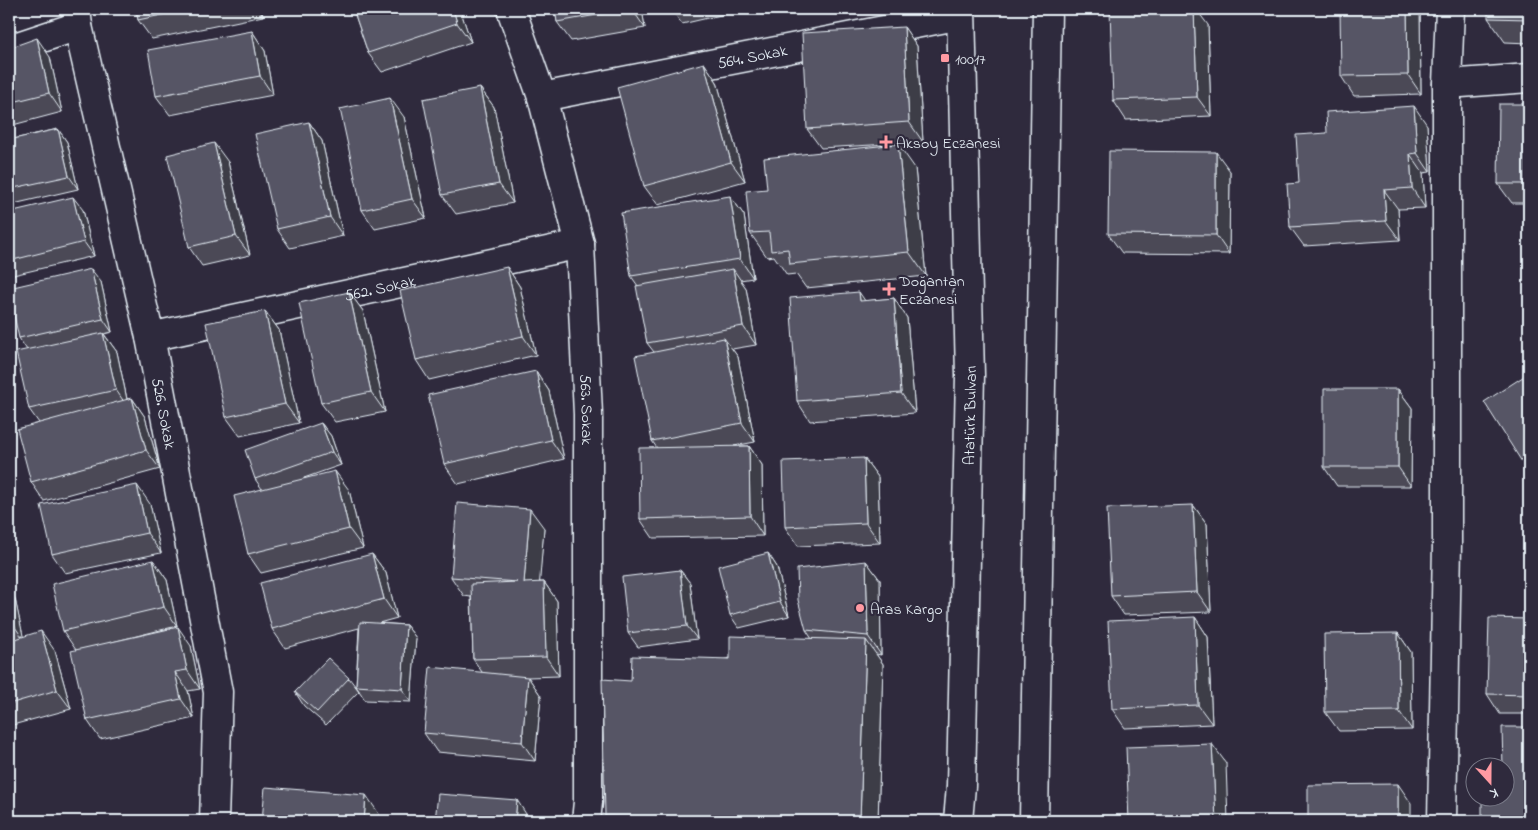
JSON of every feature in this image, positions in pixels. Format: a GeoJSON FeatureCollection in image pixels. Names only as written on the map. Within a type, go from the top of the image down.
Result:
{"type":"FeatureCollection","features":[{"type":"Feature","properties":{"kind":"street","name":"563. Sokak"},"geometry":{"type":"LineString","coordinates":[[511,9],[542,97],[580,244],[588,414],[588,802],[586,821]]}},
{"type":"Feature","properties":{"kind":"street"},"geometry":{"type":"LineString","coordinates":[[1034,821],[1047,9]]}},
{"type":"Feature","properties":{"kind":"street"},"geometry":{"type":"LineString","coordinates":[[1442,821],[1447,544],[1447,84],[1450,9]]}},
{"type":"Feature","properties":{"kind":"street","name":"564. Sokak"},"geometry":{"type":"LineString","coordinates":[[542,97],[961,12]]}},
{"type":"Feature","properties":{"kind":"street","name":"Atatürk Bulvarı"},"geometry":{"type":"LineString","coordinates":[[958,821],[961,786],[970,375],[961,12]]}},
{"type":"Feature","properties":{"kind":"street"},"geometry":{"type":"LineString","coordinates":[[9,49],[77,17]]}},
{"type":"Feature","properties":{"kind":"street","name":"526. Sokak"},"geometry":{"type":"LineString","coordinates":[[77,17],[150,337],[218,692],[214,821]]}},
{"type":"Feature","properties":{"kind":"street"},"geometry":{"type":"LineString","coordinates":[[1447,84],[1529,78]]}},
{"type":"Feature","properties":{"kind":"street","name":"562. Sokak"},"geometry":{"type":"LineString","coordinates":[[150,337],[580,244]]}},
{"type":"Feature","properties":{"kind":"building"},"geometry":{"type":"Polygon","coordinates":[[[136,9],[190,9],[138,20],[136,9]]]}},
{"type":"Feature","properties":{"kind":"building"},"geometry":{"type":"Polygon","coordinates":[[[353,9],[453,9],[457,23],[368,53],[353,9]]]}},
{"type":"Feature","properties":{"kind":"building"},"geometry":{"type":"Polygon","coordinates":[[[555,9],[631,9],[557,22],[555,9]]]}},
{"type":"Feature","properties":{"kind":"building"},"geometry":{"type":"Polygon","coordinates":[[[1110,9],[1194,9],[1197,97],[1113,100],[1110,9]]]}},
{"type":"Feature","properties":{"kind":"building"},"geometry":{"type":"Polygon","coordinates":[[[1340,9],[1407,9],[1408,75],[1341,76],[1340,9]]]}},
{"type":"Feature","properties":{"kind":"building"},"geometry":{"type":"Polygon","coordinates":[[[1488,9],[1529,9],[1529,19],[1488,18],[1488,9]]]}},
{"type":"Feature","properties":{"kind":"building"},"geometry":{"type":"Polygon","coordinates":[[[904,27],[909,122],[807,129],[802,33],[904,27]]]}},
{"type":"Feature","properties":{"kind":"building"},"geometry":{"type":"Polygon","coordinates":[[[252,31],[260,76],[156,96],[148,50],[252,31]]]}},
{"type":"Feature","properties":{"kind":"building"},"geometry":{"type":"Polygon","coordinates":[[[37,38],[49,93],[9,103],[9,48],[37,38]]]}},
{"type":"Feature","properties":{"kind":"building"},"geometry":{"type":"Polygon","coordinates":[[[704,63],[731,162],[644,186],[617,87],[704,63]]]}},
{"type":"Feature","properties":{"kind":"building"},"geometry":{"type":"Polygon","coordinates":[[[480,88],[499,184],[442,195],[423,99],[480,88]]]}},
{"type":"Feature","properties":{"kind":"building"},"geometry":{"type":"Polygon","coordinates":[[[390,98],[412,199],[362,210],[340,109],[390,98]]]}},
{"type":"Feature","properties":{"kind":"building"},"geometry":{"type":"Polygon","coordinates":[[[1499,104],[1529,104],[1529,184],[1498,184],[1499,104]]]}},
{"type":"Feature","properties":{"kind":"building"},"geometry":{"type":"Polygon","coordinates":[[[1414,106],[1417,153],[1410,154],[1412,188],[1384,190],[1386,221],[1290,227],[1287,184],[1299,183],[1296,135],[1327,133],[1326,112],[1414,106]]]}},
{"type":"Feature","properties":{"kind":"building"},"geometry":{"type":"Polygon","coordinates":[[[309,122],[330,217],[277,229],[255,134],[309,122]]]}},
{"type":"Feature","properties":{"kind":"building"},"geometry":{"type":"Polygon","coordinates":[[[58,129],[69,176],[9,189],[9,140],[58,129]]]}},
{"type":"Feature","properties":{"kind":"building"},"geometry":{"type":"Polygon","coordinates":[[[214,143],[236,236],[189,247],[167,155],[214,143]]]}},
{"type":"Feature","properties":{"kind":"building"},"geometry":{"type":"Polygon","coordinates":[[[898,144],[909,252],[790,264],[788,249],[771,251],[769,232],[750,233],[746,191],[767,189],[764,158],[898,144]]]}},
{"type":"Feature","properties":{"kind":"building"},"geometry":{"type":"Polygon","coordinates":[[[1109,151],[1216,152],[1216,235],[1108,234],[1109,151]]]}},
{"type":"Feature","properties":{"kind":"building"},"geometry":{"type":"Polygon","coordinates":[[[730,196],[740,259],[631,276],[621,213],[730,196]]]}},
{"type":"Feature","properties":{"kind":"building"},"geometry":{"type":"Polygon","coordinates":[[[73,197],[84,242],[9,261],[9,212],[73,197]]]}},
{"type":"Feature","properties":{"kind":"building"},"geometry":{"type":"Polygon","coordinates":[[[507,267],[523,336],[416,360],[400,291],[507,267]]]}},
{"type":"Feature","properties":{"kind":"building"},"geometry":{"type":"Polygon","coordinates":[[[91,269],[103,319],[19,338],[9,288],[91,269]]]}},
{"type":"Feature","properties":{"kind":"building"},"geometry":{"type":"Polygon","coordinates":[[[733,269],[743,326],[647,343],[636,286],[733,269]]]}},
{"type":"Feature","properties":{"kind":"building"},"geometry":{"type":"Polygon","coordinates":[[[349,292],[371,392],[321,403],[299,303],[349,292]]]}},
{"type":"Feature","properties":{"kind":"building"},"geometry":{"type":"Polygon","coordinates":[[[859,292],[860,301],[894,298],[901,393],[797,401],[790,298],[859,292]]]}},
{"type":"Feature","properties":{"kind":"building"},"geometry":{"type":"Polygon","coordinates":[[[265,311],[285,404],[226,417],[206,323],[265,311]]]}},
{"type":"Feature","properties":{"kind":"building"},"geometry":{"type":"Polygon","coordinates":[[[103,333],[116,390],[29,409],[16,352],[103,333]]]}},
{"type":"Feature","properties":{"kind":"building"},"geometry":{"type":"Polygon","coordinates":[[[724,338],[742,423],[652,441],[635,356],[724,338]]]}},
{"type":"Feature","properties":{"kind":"building"},"geometry":{"type":"Polygon","coordinates":[[[536,371],[551,440],[444,464],[428,395],[536,371]]]}},
{"type":"Feature","properties":{"kind":"building"},"geometry":{"type":"Polygon","coordinates":[[[1529,373],[1529,473],[1484,402],[1529,373]]]}},
{"type":"Feature","properties":{"kind":"building"},"geometry":{"type":"Polygon","coordinates":[[[1324,389],[1398,389],[1398,467],[1324,467],[1324,389]]]}},
{"type":"Feature","properties":{"kind":"building"},"geometry":{"type":"Polygon","coordinates":[[[132,398],[146,450],[31,482],[17,429],[132,398]]]}},
{"type":"Feature","properties":{"kind":"building"},"geometry":{"type":"Polygon","coordinates":[[[321,423],[332,452],[255,479],[245,450],[321,423]]]}},
{"type":"Feature","properties":{"kind":"building"},"geometry":{"type":"Polygon","coordinates":[[[749,446],[750,516],[640,519],[639,448],[749,446]]]}},
{"type":"Feature","properties":{"kind":"building"},"geometry":{"type":"Polygon","coordinates":[[[864,458],[866,523],[785,527],[783,461],[864,458]]]}},
{"type":"Feature","properties":{"kind":"building"},"geometry":{"type":"Polygon","coordinates":[[[335,471],[349,529],[248,554],[234,496],[335,471]]]}},
{"type":"Feature","properties":{"kind":"building"},"geometry":{"type":"Polygon","coordinates":[[[137,485],[147,533],[52,554],[41,505],[137,485]]]}},
{"type":"Feature","properties":{"kind":"building"},"geometry":{"type":"Polygon","coordinates":[[[457,503],[530,509],[524,583],[544,582],[546,657],[473,659],[471,584],[517,582],[451,577],[457,503]]]}},
{"type":"Feature","properties":{"kind":"building"},"geometry":{"type":"Polygon","coordinates":[[[1193,505],[1197,592],[1111,596],[1107,508],[1193,505]]]}},
{"type":"Feature","properties":{"kind":"building"},"geometry":{"type":"Polygon","coordinates":[[[768,553],[780,602],[730,615],[718,566],[768,553]]]}},
{"type":"Feature","properties":{"kind":"building"},"geometry":{"type":"Polygon","coordinates":[[[372,554],[384,599],[272,629],[260,583],[372,554]]]}},
{"type":"Feature","properties":{"kind":"building"},"geometry":{"type":"Polygon","coordinates":[[[153,560],[164,607],[63,631],[52,584],[153,560]]]}},
{"type":"Feature","properties":{"kind":"building"},"geometry":{"type":"Polygon","coordinates":[[[866,561],[868,636],[806,630],[798,600],[797,569],[866,561]]]}},
{"type":"Feature","properties":{"kind":"building"},"geometry":{"type":"Polygon","coordinates":[[[680,570],[687,626],[628,633],[622,577],[680,570]]]}},
{"type":"Feature","properties":{"kind":"building"},"geometry":{"type":"Polygon","coordinates":[[[9,599],[15,627],[9,628],[9,599]]]}},
{"type":"Feature","properties":{"kind":"building"},"geometry":{"type":"Polygon","coordinates":[[[1195,617],[1198,705],[1112,709],[1108,621],[1195,617]]]}},
{"type":"Feature","properties":{"kind":"building"},"geometry":{"type":"Polygon","coordinates":[[[1489,618],[1529,619],[1529,695],[1487,694],[1489,618]]]}},
{"type":"Feature","properties":{"kind":"building"},"geometry":{"type":"Polygon","coordinates":[[[360,622],[406,625],[402,689],[356,686],[360,622]]]}},
{"type":"Feature","properties":{"kind":"building"},"geometry":{"type":"Polygon","coordinates":[[[178,627],[187,670],[175,672],[181,699],[87,720],[71,651],[178,627]]]}},
{"type":"Feature","properties":{"kind":"building"},"geometry":{"type":"Polygon","coordinates":[[[41,631],[57,690],[9,704],[9,641],[41,631]]]}},
{"type":"Feature","properties":{"kind":"building"},"geometry":{"type":"Polygon","coordinates":[[[1398,633],[1399,711],[1325,712],[1324,634],[1398,633]]]}},
{"type":"Feature","properties":{"kind":"building"},"geometry":{"type":"Polygon","coordinates":[[[730,636],[866,640],[860,821],[783,821],[605,816],[602,679],[631,681],[632,656],[730,659],[730,636]]]}},
{"type":"Feature","properties":{"kind":"building"},"geometry":{"type":"Polygon","coordinates":[[[328,658],[349,678],[317,712],[295,692],[328,658]]]}},
{"type":"Feature","properties":{"kind":"building"},"geometry":{"type":"Polygon","coordinates":[[[430,667],[528,677],[522,742],[424,733],[430,667]]]}},
{"type":"Feature","properties":{"kind":"building"},"geometry":{"type":"Polygon","coordinates":[[[1502,727],[1529,727],[1529,821],[1482,821],[1482,808],[1516,808],[1516,758],[1503,758],[1502,727]]]}},
{"type":"Feature","properties":{"kind":"building"},"geometry":{"type":"Polygon","coordinates":[[[1212,744],[1216,821],[1129,821],[1126,747],[1212,744]]]}},
{"type":"Feature","properties":{"kind":"building"},"geometry":{"type":"Polygon","coordinates":[[[1398,784],[1398,821],[1308,821],[1308,785],[1398,784]]]}},
{"type":"Feature","properties":{"kind":"building"},"geometry":{"type":"Polygon","coordinates":[[[265,787],[366,795],[364,821],[262,821],[265,787]]]}},
{"type":"Feature","properties":{"kind":"building"},"geometry":{"type":"Polygon","coordinates":[[[438,794],[517,800],[515,821],[435,821],[438,794]]]}},
{"type":"Feature","properties":{"kind":"place","name":"10017"},"geometry":{"type":"Point","coordinates":[945,58]}},
{"type":"Feature","properties":{"kind":"place","name":"Aksoy Eczanesi"},"geometry":{"type":"Point","coordinates":[886,142]}},
{"type":"Feature","properties":{"kind":"place","name":"Doğantan Eczanesi"},"geometry":{"type":"Point","coordinates":[889,289]}},
{"type":"Feature","properties":{"kind":"place","name":"Aras Kargo"},"geometry":{"type":"Point","coordinates":[860,608]}}]}
